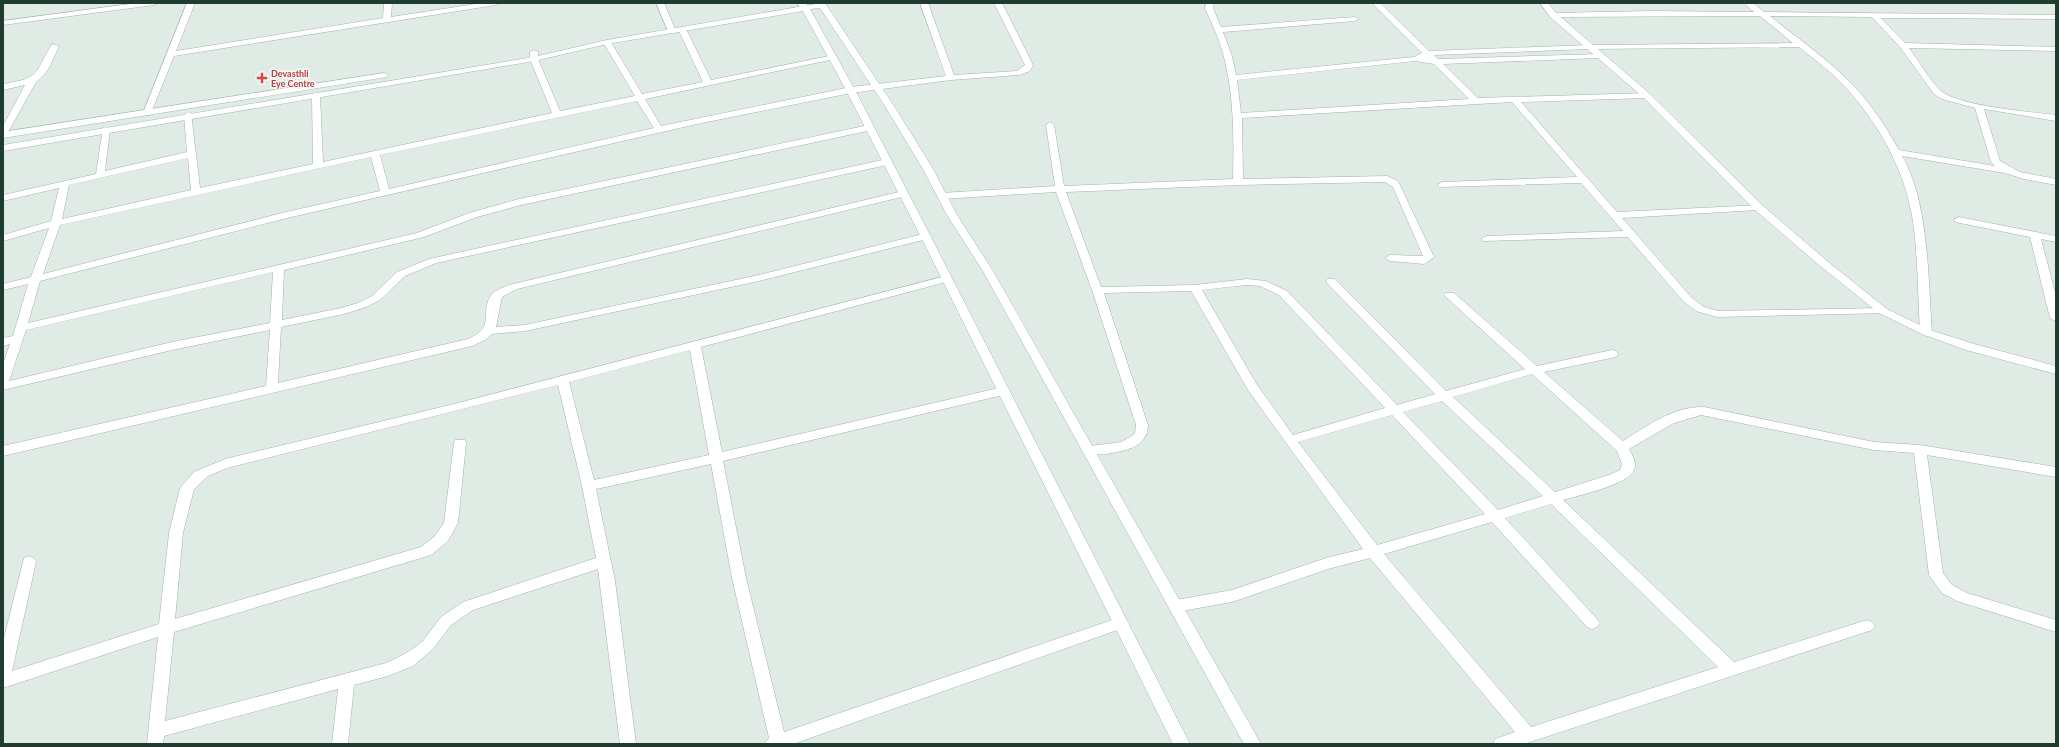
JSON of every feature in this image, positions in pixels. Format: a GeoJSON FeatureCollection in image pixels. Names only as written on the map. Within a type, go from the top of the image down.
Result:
{"type":"FeatureCollection","features":[{"type":"Feature","properties":{"kind":"street"},"geometry":{"type":"LineString","coordinates":[[66,15],[74,3]]}},
{"type":"Feature","properties":{"kind":"street"},"geometry":{"type":"LineString","coordinates":[[3,23],[154,3]]}},
{"type":"Feature","properties":{"kind":"street"},"geometry":{"type":"LineString","coordinates":[[147,113],[191,3]]}},
{"type":"Feature","properties":{"kind":"street"},"geometry":{"type":"LineString","coordinates":[[387,20],[388,3]]}},
{"type":"Feature","properties":{"kind":"street"},"geometry":{"type":"LineString","coordinates":[[171,54],[387,20],[477,4],[496,3]]}},
{"type":"Feature","properties":{"kind":"street"},"geometry":{"type":"LineString","coordinates":[[660,3],[672,31]]}},
{"type":"Feature","properties":{"kind":"street"},"geometry":{"type":"LineString","coordinates":[[924,3],[951,78]]}},
{"type":"Feature","properties":{"kind":"street"},"geometry":{"type":"LineString","coordinates":[[3,287],[286,215],[658,130],[850,90],[951,78],[1019,73],[1028,68],[998,3]]}},
{"type":"Feature","properties":{"kind":"street"},"geometry":{"type":"LineString","coordinates":[[1210,3],[1209,8],[1228,57],[1238,116],[1238,182]]}},
{"type":"Feature","properties":{"kind":"street"},"geometry":{"type":"LineString","coordinates":[[1376,3],[1476,101]]}},
{"type":"Feature","properties":{"kind":"street"},"geometry":{"type":"LineString","coordinates":[[1544,3],[1553,15],[1646,95],[1758,207],[1823,263],[1883,311],[1926,332],[1970,347],[2056,370]]}},
{"type":"Feature","properties":{"kind":"street"},"geometry":{"type":"LineString","coordinates":[[1642,3],[1651,13]]}},
{"type":"Feature","properties":{"kind":"street"},"geometry":{"type":"LineString","coordinates":[[1748,3],[1801,45],[1850,87],[1882,129],[1895,152],[1910,188],[1919,228],[1926,332]]}},
{"type":"Feature","properties":{"kind":"street"},"geometry":{"type":"LineString","coordinates":[[3,135],[556,53],[607,42],[803,6],[822,4],[878,86],[929,171],[941,196],[988,271],[1253,744]]}},
{"type":"Feature","properties":{"kind":"street"},"geometry":{"type":"LineString","coordinates":[[803,6],[834,57],[903,194],[927,236],[946,279],[1182,744]]}},
{"type":"Feature","properties":{"kind":"street"},"geometry":{"type":"LineString","coordinates":[[1553,15],[1651,13],[2056,17]]}},
{"type":"Feature","properties":{"kind":"street"},"geometry":{"type":"LineString","coordinates":[[1874,16],[1903,45],[1937,92],[1954,101],[1979,107],[2056,118]]}},
{"type":"Feature","properties":{"kind":"street"},"geometry":{"type":"LineString","coordinates":[[1218,30],[1355,19]]}},
{"type":"Feature","properties":{"kind":"street"},"geometry":{"type":"LineString","coordinates":[[682,29],[708,83]]}},
{"type":"Feature","properties":{"kind":"street"},"geometry":{"type":"LineString","coordinates":[[607,42],[638,98],[658,130]]}},
{"type":"Feature","properties":{"kind":"street"},"geometry":{"type":"LineString","coordinates":[[1416,59],[1427,53],[1589,47],[1801,45]]}},
{"type":"Feature","properties":{"kind":"street"},"geometry":{"type":"LineString","coordinates":[[1903,45],[2056,49]]}},
{"type":"Feature","properties":{"kind":"street"},"geometry":{"type":"LineString","coordinates":[[3,87],[32,81],[41,75],[55,46]]}},
{"type":"Feature","properties":{"kind":"street"},"geometry":{"type":"LineString","coordinates":[[3,148],[316,95],[534,56]]}},
{"type":"Feature","properties":{"kind":"street"},"geometry":{"type":"LineString","coordinates":[[534,56],[557,115]]}},
{"type":"Feature","properties":{"kind":"street"},"geometry":{"type":"LineString","coordinates":[[1232,78],[1416,59],[1436,62],[1599,56]]}},
{"type":"Feature","properties":{"kind":"street"},"geometry":{"type":"LineString","coordinates":[[3,238],[56,223],[375,153],[834,57]]}},
{"type":"Feature","properties":{"kind":"street"},"geometry":{"type":"LineString","coordinates":[[3,135],[32,81]]}},
{"type":"Feature","properties":{"kind":"street"},"geometry":{"type":"LineString","coordinates":[[316,95],[318,166]]}},
{"type":"Feature","properties":{"kind":"street"},"geometry":{"type":"LineString","coordinates":[[1238,116],[1514,99],[1646,95]]}},
{"type":"Feature","properties":{"kind":"street"},"geometry":{"type":"LineString","coordinates":[[1514,99],[1687,299],[1700,309],[1708,312],[1883,311]]}},
{"type":"Feature","properties":{"kind":"street"},"geometry":{"type":"LineString","coordinates":[[1979,107],[1996,162],[2006,170]]}},
{"type":"Feature","properties":{"kind":"street"},"geometry":{"type":"LineString","coordinates":[[188,116],[196,192]]}},
{"type":"Feature","properties":{"kind":"street"},"geometry":{"type":"LineString","coordinates":[[1050,125],[1060,189],[1097,290],[1142,425],[1142,431],[1136,440],[1127,445],[1088,450]]}},
{"type":"Feature","properties":{"kind":"street"},"geometry":{"type":"LineString","coordinates":[[3,342],[20,334],[420,235],[473,215],[519,202],[869,128]]}},
{"type":"Feature","properties":{"kind":"street"},"geometry":{"type":"LineString","coordinates":[[100,176],[106,130]]}},
{"type":"Feature","properties":{"kind":"street"},"geometry":{"type":"LineString","coordinates":[[1895,152],[2006,170],[2021,176],[2056,182]]}},
{"type":"Feature","properties":{"kind":"street"},"geometry":{"type":"LineString","coordinates":[[375,153],[385,192]]}},
{"type":"Feature","properties":{"kind":"street"},"geometry":{"type":"LineString","coordinates":[[3,198],[192,154]]}},
{"type":"Feature","properties":{"kind":"street"},"geometry":{"type":"LineString","coordinates":[[3,386],[172,346],[362,306],[376,298],[401,274],[434,261],[887,162]]}},
{"type":"Feature","properties":{"kind":"street"},"geometry":{"type":"LineString","coordinates":[[941,196],[1224,182],[1377,179],[1391,181],[1398,187],[1429,257],[1424,261],[1390,258]]}},
{"type":"Feature","properties":{"kind":"street"},"geometry":{"type":"LineString","coordinates":[[1442,185],[1584,180]]}},
{"type":"Feature","properties":{"kind":"street"},"geometry":{"type":"LineString","coordinates":[[3,381],[20,334],[35,280],[56,223],[65,184]]}},
{"type":"Feature","properties":{"kind":"street"},"geometry":{"type":"LineString","coordinates":[[490,331],[497,295],[513,287],[903,194]]}},
{"type":"Feature","properties":{"kind":"street"},"geometry":{"type":"LineString","coordinates":[[1614,215],[1758,207]]}},
{"type":"Feature","properties":{"kind":"street"},"geometry":{"type":"LineString","coordinates":[[1959,220],[2056,239]]}},
{"type":"Feature","properties":{"kind":"street"},"geometry":{"type":"LineString","coordinates":[[1487,239],[1630,234]]}},
{"type":"Feature","properties":{"kind":"street"},"geometry":{"type":"LineString","coordinates":[[2035,235],[2056,318]]}},
{"type":"Feature","properties":{"kind":"street"},"geometry":{"type":"LineString","coordinates":[[3,450],[472,342],[482,338],[490,331],[525,328],[743,281],[927,236]]}},
{"type":"Feature","properties":{"kind":"street"},"geometry":{"type":"LineString","coordinates":[[272,388],[279,269]]}},
{"type":"Feature","properties":{"kind":"street"},"geometry":{"type":"LineString","coordinates":[[604,561],[468,606],[446,621],[428,645],[407,661],[388,669],[155,737],[176,533],[186,488],[205,471],[225,464],[563,380],[946,279]]}},
{"type":"Feature","properties":{"kind":"street"},"geometry":{"type":"LineString","coordinates":[[1331,281],[1444,396],[1553,498],[1731,670]]}},
{"type":"Feature","properties":{"kind":"street"},"geometry":{"type":"LineString","coordinates":[[1097,290],[1195,288],[1247,282],[1262,283],[1272,286],[1283,293],[1495,516],[1592,623]]}},
{"type":"Feature","properties":{"kind":"street"},"geometry":{"type":"LineString","coordinates":[[1195,288],[1252,386],[1290,440],[1373,551],[1527,735]]}},
{"type":"Feature","properties":{"kind":"street"},"geometry":{"type":"LineString","coordinates":[[1176,606],[1232,596],[1326,564],[1495,516],[1598,484],[1626,472],[1630,460],[1622,448],[1450,295]]}},
{"type":"Feature","properties":{"kind":"street"},"geometry":{"type":"LineString","coordinates":[[695,345],[739,578],[775,743],[1121,623]]}},
{"type":"Feature","properties":{"kind":"street"},"geometry":{"type":"LineString","coordinates":[[1290,440],[1534,370],[1612,354]]}},
{"type":"Feature","properties":{"kind":"street"},"geometry":{"type":"LineString","coordinates":[[563,380],[589,486],[604,561],[628,744]]}},
{"type":"Feature","properties":{"kind":"street"},"geometry":{"type":"LineString","coordinates":[[589,486],[717,458],[1003,391]]}},
{"type":"Feature","properties":{"kind":"street"},"geometry":{"type":"LineString","coordinates":[[1622,448],[1672,419],[1689,413],[1702,411],[1726,414],[1874,446],[1920,450],[2056,472]]}},
{"type":"Feature","properties":{"kind":"street"},"geometry":{"type":"LineString","coordinates":[[3,681],[166,628],[421,554],[432,548],[447,532],[451,523],[460,443]]}},
{"type":"Feature","properties":{"kind":"street"},"geometry":{"type":"LineString","coordinates":[[1920,450],[1936,575],[1939,582],[1947,590],[1962,597],[2056,626]]}},
{"type":"Feature","properties":{"kind":"street"},"geometry":{"type":"LineString","coordinates":[[3,675],[30,562]]}},
{"type":"Feature","properties":{"kind":"street"},"geometry":{"type":"LineString","coordinates":[[1501,744],[1867,626]]}},
{"type":"Feature","properties":{"kind":"street"},"geometry":{"type":"LineString","coordinates":[[340,744],[347,680]]}},
{"type":"Feature","properties":{"kind":"place","name":"Devasthli Eye Centre"},"geometry":{"type":"Point","coordinates":[262,78]}}]}
